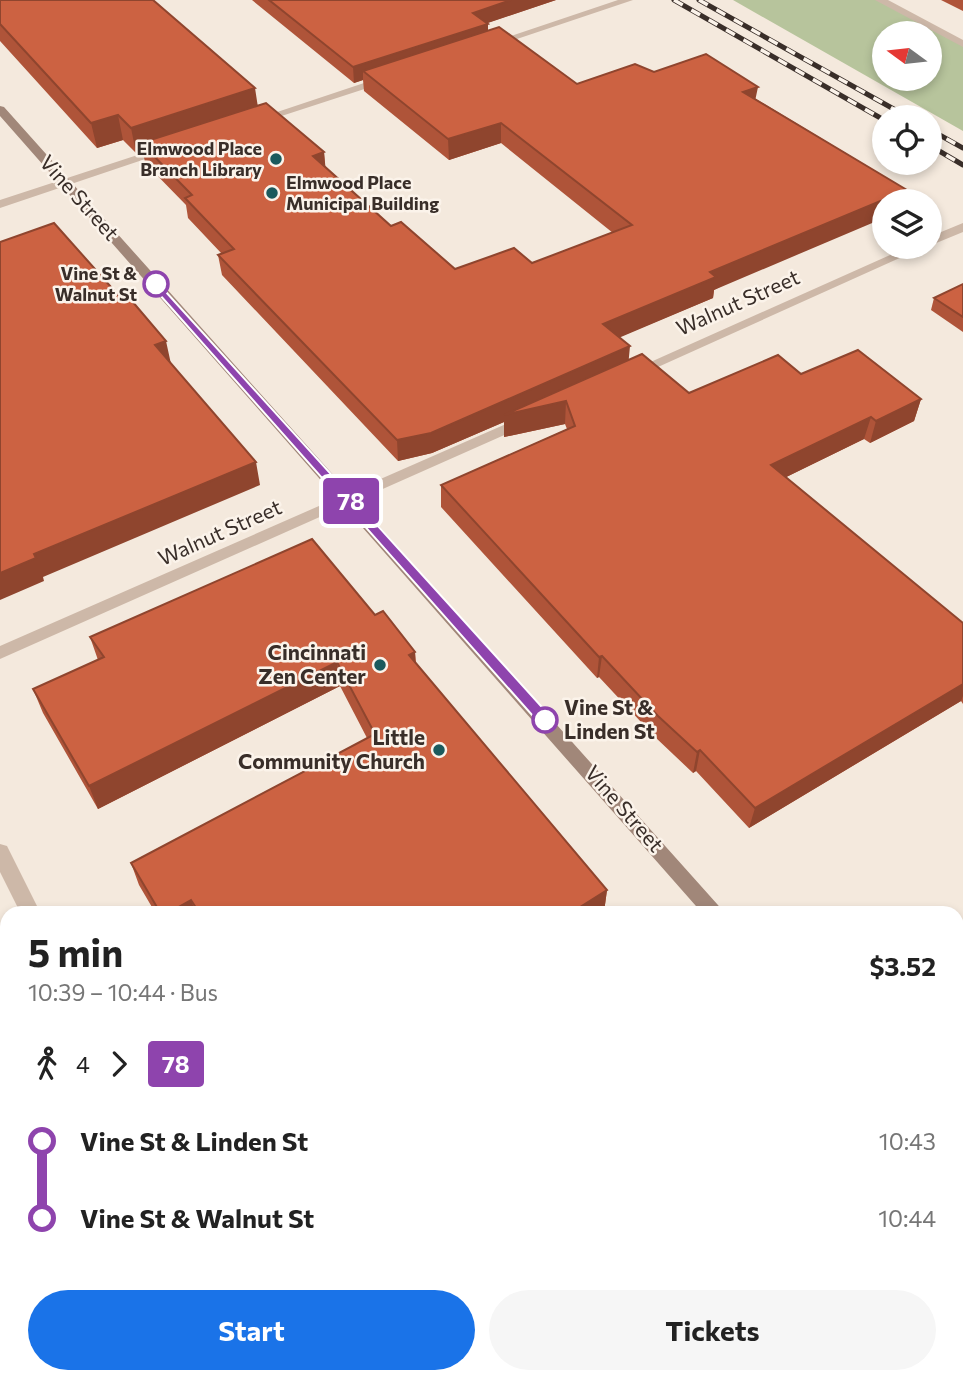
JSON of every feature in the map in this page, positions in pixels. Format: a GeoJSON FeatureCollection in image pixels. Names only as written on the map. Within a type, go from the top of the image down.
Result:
{"type":"FeatureCollection","features":[{"type":"Feature","properties":{"kind":"main road","name":"Vine Street"},"geometry":{"type":"LineString","coordinates":[[0,109],[709,906]]}},
{"type":"Feature","properties":{"kind":"street"},"geometry":{"type":"LineString","coordinates":[[478,49],[628,0]]}},
{"type":"Feature","properties":{"kind":"street"},"geometry":{"type":"LineString","coordinates":[[880,0],[963,44]]}},
{"type":"Feature","properties":{"kind":"street"},"geometry":{"type":"LineString","coordinates":[[239,127],[402,73]]}},
{"type":"Feature","properties":{"kind":"street"},"geometry":{"type":"LineString","coordinates":[[0,204],[174,147]]}},
{"type":"Feature","properties":{"kind":"street"},"geometry":{"type":"LineString","coordinates":[[942,236],[963,227]]}},
{"type":"Feature","properties":{"kind":"street","name":"Walnut Street"},"geometry":{"type":"LineString","coordinates":[[624,377],[891,259]]}},
{"type":"Feature","properties":{"kind":"street","name":"Walnut Street"},"geometry":{"type":"LineString","coordinates":[[0,653],[535,416]]}},
{"type":"Feature","properties":{"kind":"street"},"geometry":{"type":"LineString","coordinates":[[0,852],[28,906]]}},
{"type":"Feature","properties":{"kind":"green space"},"geometry":{"type":"Polygon","coordinates":[[[733,0],[880,0],[920,21],[872,21],[872,79],[733,0]]]}},
{"type":"Feature","properties":{"kind":"green space"},"geometry":{"type":"Polygon","coordinates":[[[942,33],[963,44],[963,131],[942,119],[942,105],[917,105],[893,91],[942,91],[942,33]]]}},
{"type":"Feature","properties":{"kind":"building"},"geometry":{"type":"Polygon","coordinates":[[[0,0],[153,0],[255,88],[131,128],[118,115],[91,123],[0,24],[0,0]]]}},
{"type":"Feature","properties":{"kind":"building"},"geometry":{"type":"Polygon","coordinates":[[[269,0],[511,0],[473,13],[488,24],[353,67],[269,0]]]}},
{"type":"Feature","properties":{"kind":"building"},"geometry":{"type":"Polygon","coordinates":[[[499,27],[577,84],[635,64],[654,72],[706,54],[758,87],[743,92],[872,169],[872,175],[882,175],[905,189],[872,189],[872,205],[710,272],[716,277],[603,324],[630,346],[431,433],[397,440],[218,255],[234,249],[185,198],[192,195],[141,143],[266,103],[324,152],[313,156],[391,226],[401,222],[455,269],[514,248],[532,263],[632,225],[501,123],[448,139],[363,71],[499,27]]]}},
{"type":"Feature","properties":{"kind":"building"},"geometry":{"type":"Polygon","coordinates":[[[54,223],[119,296],[126,294],[166,341],[155,345],[256,462],[34,554],[36,558],[0,573],[0,242],[54,223]]]}},
{"type":"Feature","properties":{"kind":"building"},"geometry":{"type":"Polygon","coordinates":[[[963,284],[963,317],[934,298],[963,284]]]}},
{"type":"Feature","properties":{"kind":"building"},"geometry":{"type":"Polygon","coordinates":[[[858,350],[921,399],[876,421],[871,417],[771,465],[963,623],[963,684],[755,808],[700,750],[697,752],[658,716],[602,656],[599,657],[441,485],[575,426],[566,401],[504,415],[642,354],[689,393],[778,355],[801,374],[858,350]]]}},
{"type":"Feature","properties":{"kind":"building"},"geometry":{"type":"Polygon","coordinates":[[[312,539],[375,615],[383,611],[415,652],[409,655],[607,890],[582,906],[195,906],[191,900],[180,906],[156,906],[131,863],[375,734],[337,662],[89,786],[33,689],[104,657],[90,637],[312,539]]]}},
{"type":"Feature","properties":{"kind":"railway"},"geometry":{"type":"LineString","coordinates":[[674,0],[872,113]]}},
{"type":"Feature","properties":{"kind":"railway"},"geometry":{"type":"LineString","coordinates":[[699,0],[887,105]]}},
{"type":"Feature","properties":{"kind":"railway"},"geometry":{"type":"LineString","coordinates":[[942,136],[963,148]]}},
{"type":"Feature","properties":{"kind":"railway"},"geometry":{"type":"LineString","coordinates":[[942,153],[963,165]]}},
{"type":"Feature","properties":{"kind":"bus line","name":"78"},"geometry":{"type":"LineString","coordinates":[[156,284],[545,720]]}},
{"type":"Feature","properties":{"kind":"place","name":"Elmwood Place Branch Library"},"geometry":{"type":"Point","coordinates":[276,159]}},
{"type":"Feature","properties":{"kind":"place","name":"Elmwood Place Municipal Building"},"geometry":{"type":"Point","coordinates":[272,193]}},
{"type":"Feature","properties":{"kind":"place","name":"Vine St & Walnut St"},"geometry":{"type":"Point","coordinates":[156,284]}},
{"type":"Feature","properties":{"kind":"place","name":"Cincinnati Zen Center"},"geometry":{"type":"Point","coordinates":[380,665]}},
{"type":"Feature","properties":{"kind":"place","name":"Vine St & Linden St"},"geometry":{"type":"Point","coordinates":[545,720]}},
{"type":"Feature","properties":{"kind":"place","name":"Little Community Church"},"geometry":{"type":"Point","coordinates":[439,750]}}]}
